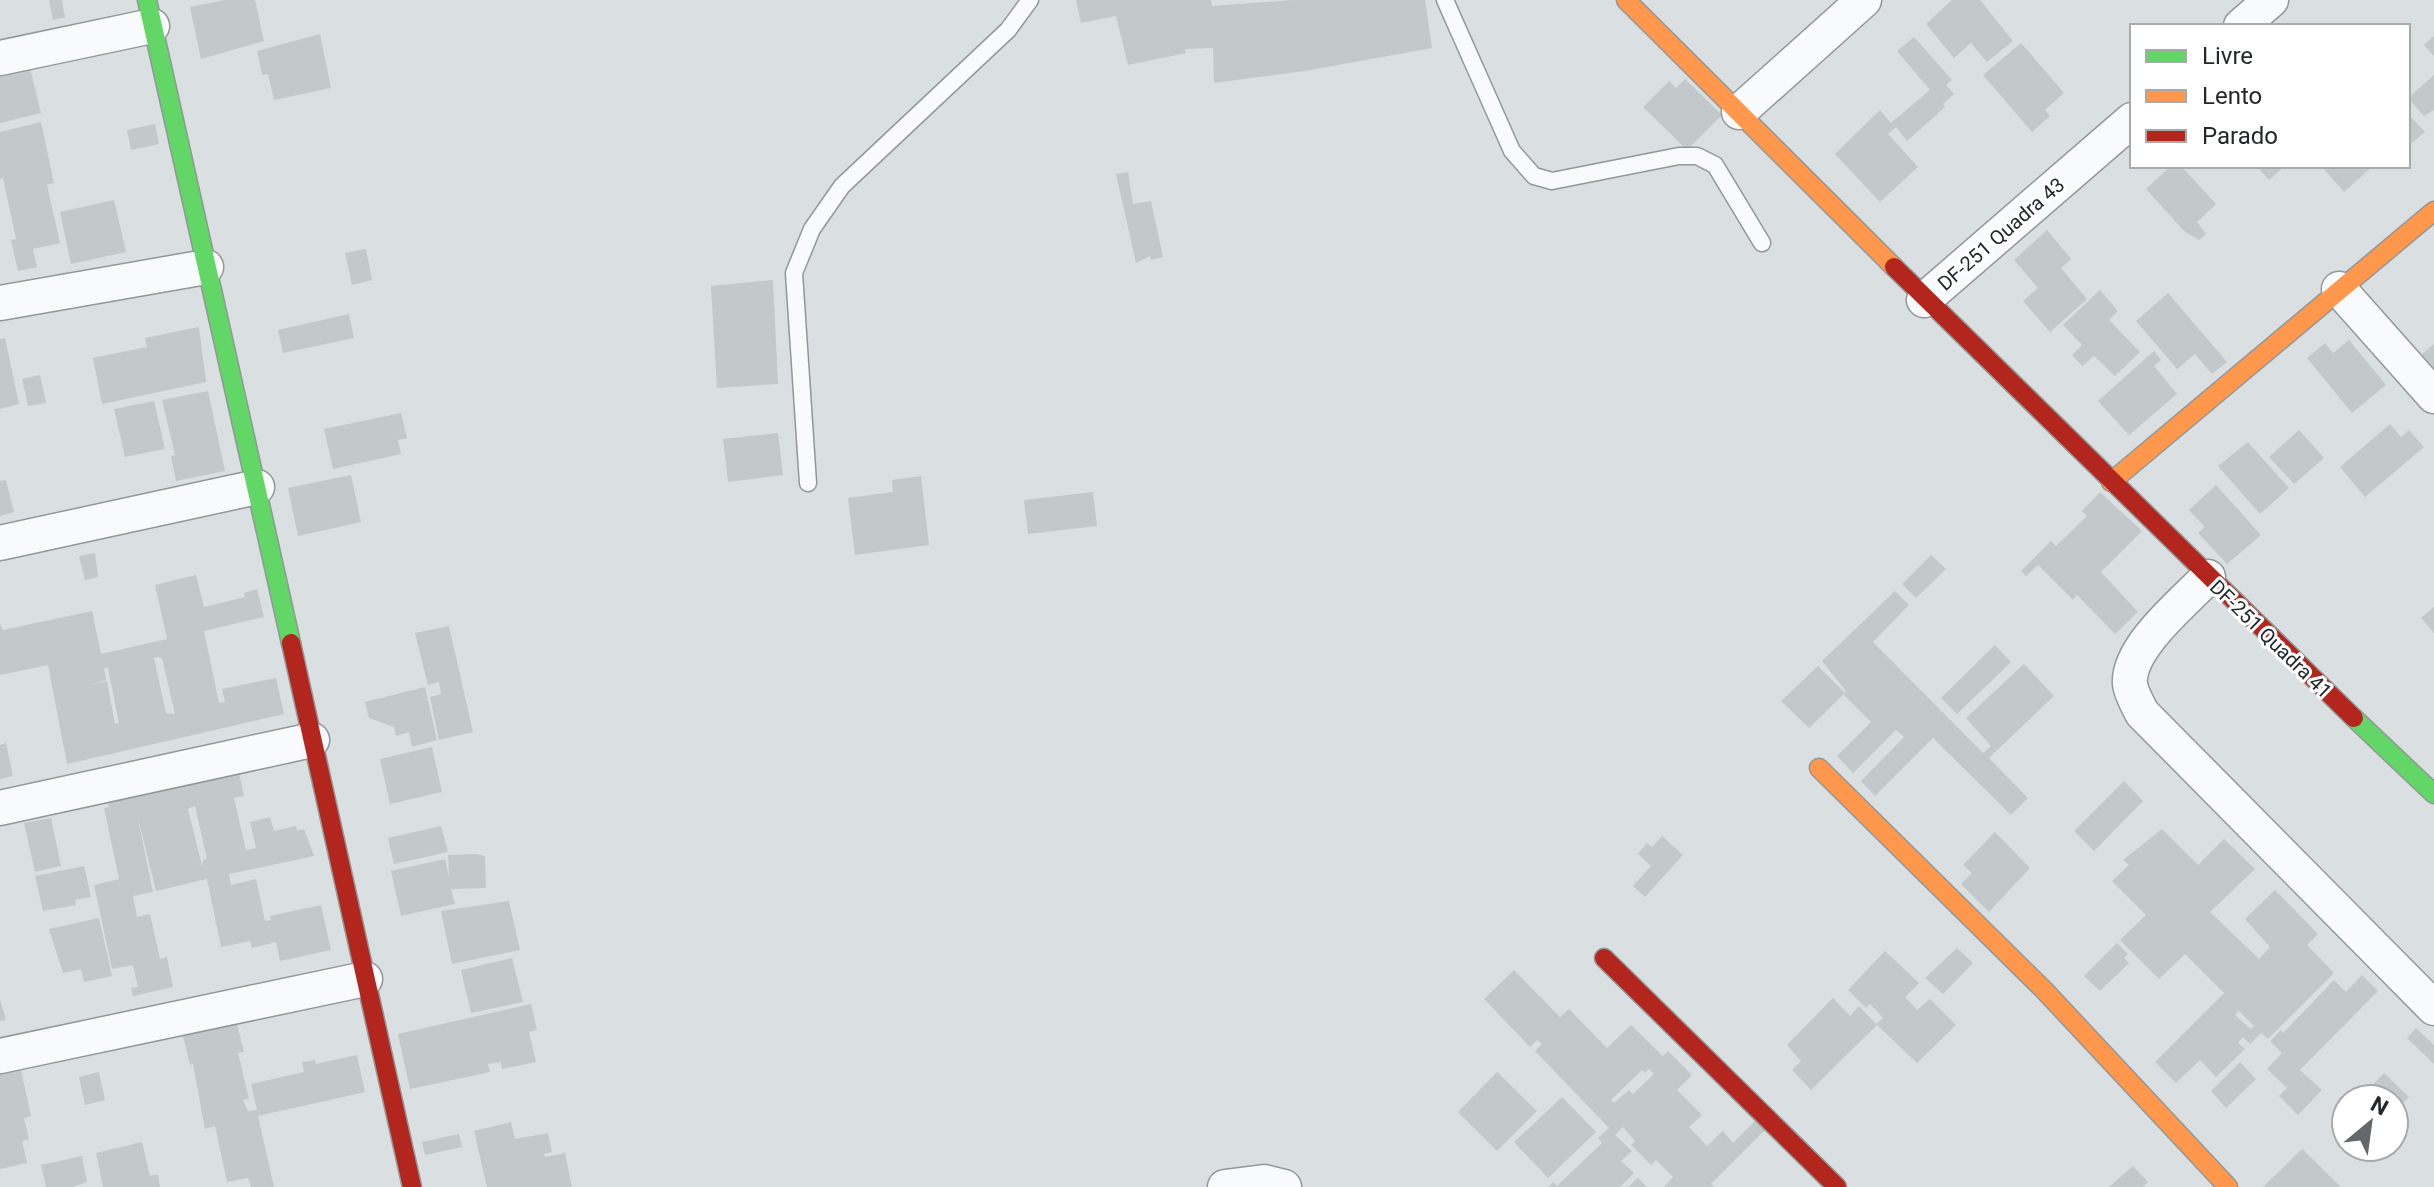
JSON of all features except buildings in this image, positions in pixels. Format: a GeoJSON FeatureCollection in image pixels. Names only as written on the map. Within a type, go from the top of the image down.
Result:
{"type":"FeatureCollection","features":[{"type":"Feature","properties":{"kind":"street","name":"DF-251 Quadra 43"},"geometry":{"type":"LineString","coordinates":[[1626,0],[1924,300],[2130,122]]}},
{"type":"Feature","properties":{"kind":"street"},"geometry":{"type":"LineString","coordinates":[[1739,112],[1864,0]]}},
{"type":"Feature","properties":{"kind":"street"},"geometry":{"type":"LineString","coordinates":[[2243,24],[2271,0]]}},
{"type":"Feature","properties":{"kind":"street"},"geometry":{"type":"LineString","coordinates":[[0,58],[150,13],[412,1187]]}},
{"type":"Feature","properties":{"kind":"street"},"geometry":{"type":"LineString","coordinates":[[2111,482],[2434,211]]}},
{"type":"Feature","properties":{"kind":"street"},"geometry":{"type":"LineString","coordinates":[[0,303],[206,267]]}},
{"type":"Feature","properties":{"kind":"street"},"geometry":{"type":"LineString","coordinates":[[2339,289],[2434,396]]}},
{"type":"Feature","properties":{"kind":"street","name":"DF-251 Quadra 41"},"geometry":{"type":"LineString","coordinates":[[1924,300],[2434,794]]}},
{"type":"Feature","properties":{"kind":"street"},"geometry":{"type":"LineString","coordinates":[[0,543],[257,487]]}},
{"type":"Feature","properties":{"kind":"street"},"geometry":{"type":"LineString","coordinates":[[2208,577],[2141,648],[2131,667],[2130,686],[2142,713],[2434,1008]]}},
{"type":"Feature","properties":{"kind":"street"},"geometry":{"type":"LineString","coordinates":[[0,808],[312,740]]}},
{"type":"Feature","properties":{"kind":"street"},"geometry":{"type":"LineString","coordinates":[[1819,768],[2044,990],[2228,1187]]}},
{"type":"Feature","properties":{"kind":"street"},"geometry":{"type":"LineString","coordinates":[[1604,958],[1837,1187]]}},
{"type":"Feature","properties":{"kind":"street"},"geometry":{"type":"LineString","coordinates":[[0,1056],[365,979]]}},
{"type":"Feature","properties":{"kind":"street"},"geometry":{"type":"LineString","coordinates":[[1225,1187],[1264,1182],[1284,1187]]}},
{"type":"Feature","properties":{"kind":"lane"},"geometry":{"type":"LineString","coordinates":[[808,483],[794,273],[812,229],[842,186],[1008,30],[1030,0]]}},
{"type":"Feature","properties":{"kind":"lane"},"geometry":{"type":"LineString","coordinates":[[1445,0],[1512,151],[1534,176],[1552,181],[1679,156],[1697,156],[1715,165],[1762,243]]}},
{"type":"Feature","properties":{"kind":"traffic: fast"},"geometry":{"type":"LineString","coordinates":[[147,0],[291,643]]}},
{"type":"Feature","properties":{"kind":"traffic: fast"},"geometry":{"type":"LineString","coordinates":[[2354,718],[2434,794]]}},
{"type":"Feature","properties":{"kind":"traffic: slow"},"geometry":{"type":"LineString","coordinates":[[1626,0],[1894,267]]}},
{"type":"Feature","properties":{"kind":"traffic: slow"},"geometry":{"type":"LineString","coordinates":[[2111,482],[2434,211]]}},
{"type":"Feature","properties":{"kind":"traffic: slow"},"geometry":{"type":"LineString","coordinates":[[1819,768],[2044,990],[2228,1187]]}},
{"type":"Feature","properties":{"kind":"traffic: jam"},"geometry":{"type":"LineString","coordinates":[[1894,267],[2354,718]]}},
{"type":"Feature","properties":{"kind":"traffic: jam"},"geometry":{"type":"LineString","coordinates":[[291,643],[412,1187]]}},
{"type":"Feature","properties":{"kind":"traffic: jam"},"geometry":{"type":"LineString","coordinates":[[1604,958],[1837,1187]]}}]}
